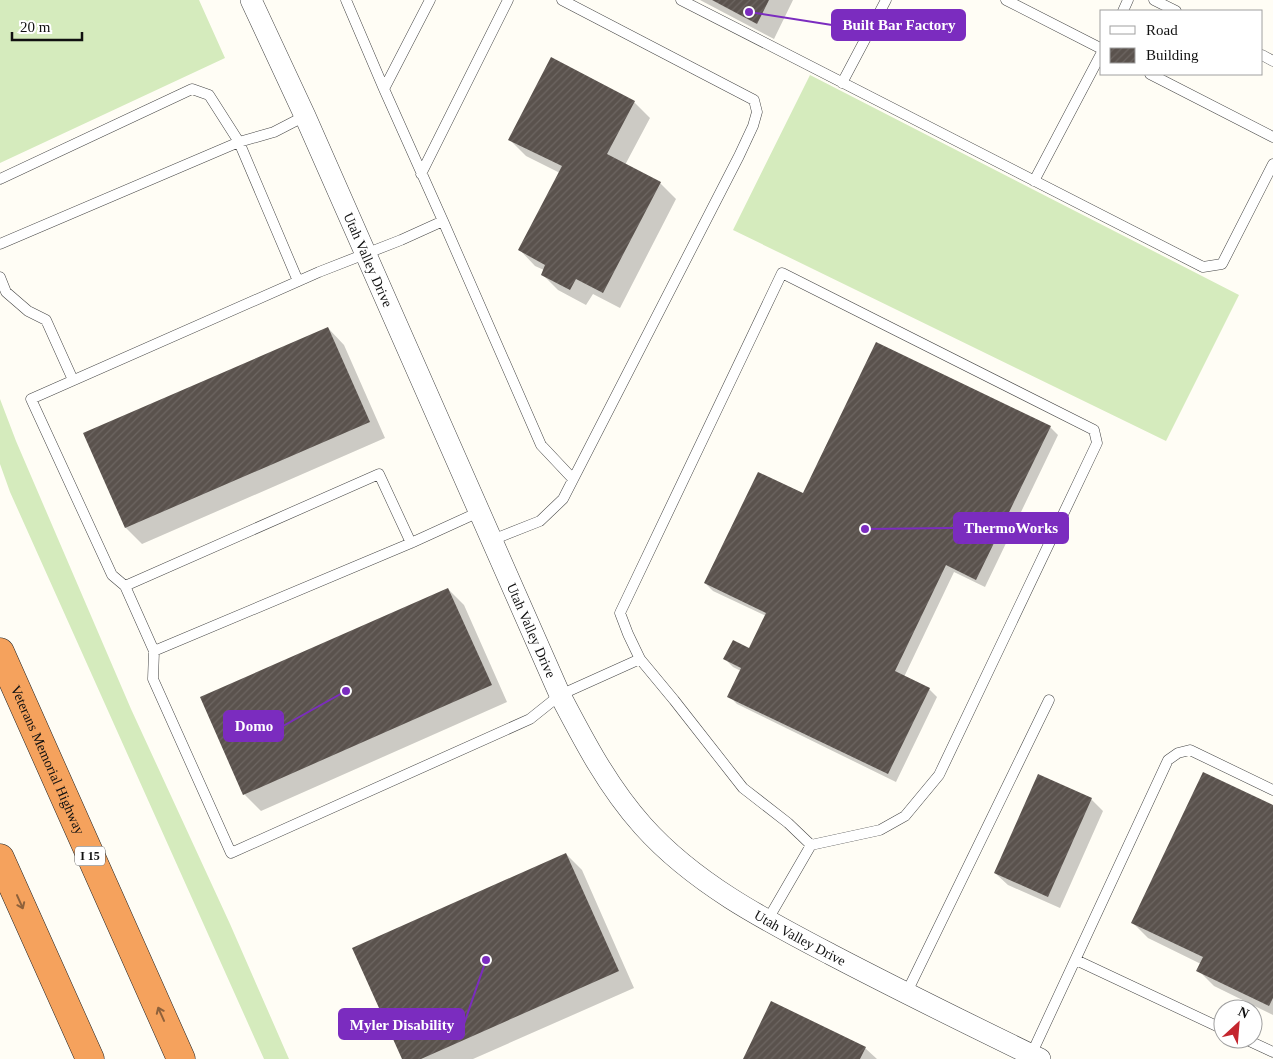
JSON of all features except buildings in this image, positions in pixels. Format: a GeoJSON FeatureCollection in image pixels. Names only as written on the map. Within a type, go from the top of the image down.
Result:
{"type":"FeatureCollection","features":[{"type":"Feature","properties":{"kind":"highway","name":"Veterans Memorial Highway"},"geometry":{"type":"LineString","coordinates":[[0,652],[180,1059]]}},
{"type":"Feature","properties":{"kind":"highway"},"geometry":{"type":"LineString","coordinates":[[0,858],[90,1059]]}},
{"type":"Feature","properties":{"kind":"street","name":"Utah Valley Drive"},"geometry":{"type":"LineString","coordinates":[[252,0],[560,695],[599,768],[642,826],[667,852],[711,886],[767,921],[906,994],[1036,1057]]}},
{"type":"Feature","properties":{"kind":"lane"},"geometry":{"type":"LineString","coordinates":[[346,0],[541,445],[573,479]]}},
{"type":"Feature","properties":{"kind":"lane"},"geometry":{"type":"LineString","coordinates":[[384,89],[430,0]]}},
{"type":"Feature","properties":{"kind":"lane"},"geometry":{"type":"LineString","coordinates":[[421,174],[508,0]]}},
{"type":"Feature","properties":{"kind":"lane"},"geometry":{"type":"LineString","coordinates":[[492,540],[540,521],[563,499],[739,156],[753,126],[757,112],[754,100],[562,0]]}},
{"type":"Feature","properties":{"kind":"lane"},"geometry":{"type":"LineString","coordinates":[[681,0],[1203,267],[1222,264],[1273,164]]}},
{"type":"Feature","properties":{"kind":"lane"},"geometry":{"type":"LineString","coordinates":[[842,83],[886,0]]}},
{"type":"Feature","properties":{"kind":"lane"},"geometry":{"type":"LineString","coordinates":[[1006,0],[1100,49]]}},
{"type":"Feature","properties":{"kind":"lane"},"geometry":{"type":"LineString","coordinates":[[1154,0],[1174,10]]}},
{"type":"Feature","properties":{"kind":"lane"},"geometry":{"type":"LineString","coordinates":[[1034,181],[1100,54]]}},
{"type":"Feature","properties":{"kind":"lane"},"geometry":{"type":"LineString","coordinates":[[1152,75],[1273,137]]}},
{"type":"Feature","properties":{"kind":"lane"},"geometry":{"type":"LineString","coordinates":[[0,179],[192,89],[208,95],[239,142],[298,281]]}},
{"type":"Feature","properties":{"kind":"lane"},"geometry":{"type":"LineString","coordinates":[[0,244],[239,142],[274,132],[305,116]]}},
{"type":"Feature","properties":{"kind":"lane"},"geometry":{"type":"LineString","coordinates":[[443,221],[298,281],[31,399],[112,575],[125,586],[154,651],[153,679],[231,853],[530,719],[560,695],[640,659]]}},
{"type":"Feature","properties":{"kind":"lane"},"geometry":{"type":"LineString","coordinates":[[767,921],[811,845],[880,830],[897,821],[905,816],[939,775],[1097,443],[1094,430],[782,273],[620,613],[640,659],[743,788],[788,823],[811,845]]}},
{"type":"Feature","properties":{"kind":"lane"},"geometry":{"type":"LineString","coordinates":[[0,277],[6,292],[28,311],[46,320],[74,380]]}},
{"type":"Feature","properties":{"kind":"lane"},"geometry":{"type":"LineString","coordinates":[[125,586],[379,474],[411,543]]}},
{"type":"Feature","properties":{"kind":"lane"},"geometry":{"type":"LineString","coordinates":[[154,651],[411,543],[479,512]]}},
{"type":"Feature","properties":{"kind":"lane"},"geometry":{"type":"LineString","coordinates":[[906,994],[1049,700]]}},
{"type":"Feature","properties":{"kind":"lane"},"geometry":{"type":"LineString","coordinates":[[1036,1057],[1076,960],[1168,760],[1178,752],[1190,750],[1273,790]]}},
{"type":"Feature","properties":{"kind":"lane"},"geometry":{"type":"LineString","coordinates":[[1076,960],[1213,1024]]}},
{"type":"Feature","properties":{"kind":"green space"},"geometry":{"type":"Polygon","coordinates":[[[0,0],[199,0],[225,58],[0,163],[0,0]]]}},
{"type":"Feature","properties":{"kind":"green space"},"geometry":{"type":"Polygon","coordinates":[[[810,75],[1239,295],[1166,441],[733,230],[810,75]]]}},
{"type":"Feature","properties":{"kind":"green space"},"geometry":{"type":"Polygon","coordinates":[[[0,399],[16,441],[131,709],[230,924],[289,1059],[264,1059],[10,492],[0,464],[0,399]]]}},
{"type":"Feature","properties":{"kind":"place","name":"Built Bar Factory"},"geometry":{"type":"Point","coordinates":[749,12]}},
{"type":"Feature","properties":{"kind":"place","name":"ThermoWorks"},"geometry":{"type":"Point","coordinates":[865,529]}},
{"type":"Feature","properties":{"kind":"place","name":"Domo"},"geometry":{"type":"Point","coordinates":[346,691]}},
{"type":"Feature","properties":{"kind":"place","name":"Myler Disability"},"geometry":{"type":"Point","coordinates":[486,960]}}]}
